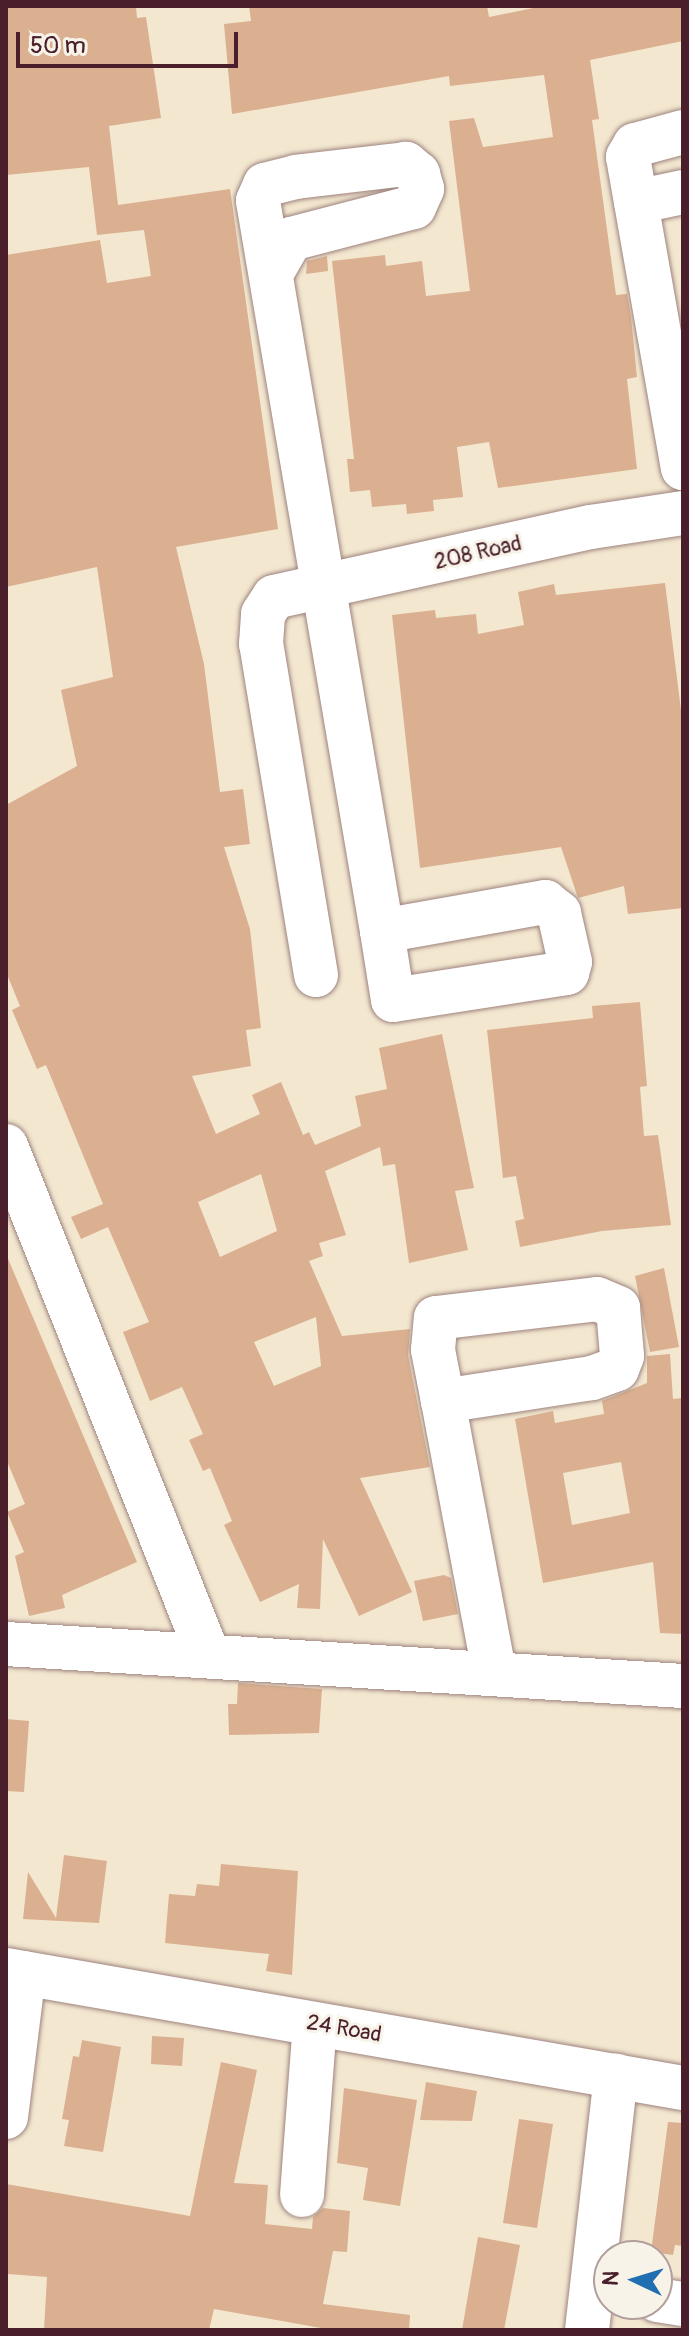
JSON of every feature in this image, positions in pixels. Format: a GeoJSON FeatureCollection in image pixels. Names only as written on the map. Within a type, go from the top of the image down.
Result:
{"type":"FeatureCollection","features":[{"type":"Feature","properties":{"kind":"street"},"geometry":{"type":"LineString","coordinates":[[683,132],[635,145],[628,157],[683,468]]}},
{"type":"Feature","properties":{"kind":"street"},"geometry":{"type":"LineString","coordinates":[[636,202],[683,192]]}},
{"type":"Feature","properties":{"kind":"street"},"geometry":{"type":"LineString","coordinates":[[272,272],[382,931]]}},
{"type":"Feature","properties":{"kind":"street","name":"208 Road"},"geometry":{"type":"LineString","coordinates":[[316,975],[261,644],[263,614],[274,597],[591,527],[683,513]]}},
{"type":"Feature","properties":{"kind":"street"},"geometry":{"type":"LineString","coordinates":[[6,1146],[208,1655]]}},
{"type":"Feature","properties":{"kind":"street"},"geometry":{"type":"LineString","coordinates":[[443,1401],[494,1672]]}},
{"type":"Feature","properties":{"kind":"street"},"geometry":{"type":"LineString","coordinates":[[6,1644],[683,1686]]}},
{"type":"Feature","properties":{"kind":"street"},"geometry":{"type":"LineString","coordinates":[[6,2117],[15,1972]]}},
{"type":"Feature","properties":{"kind":"street","name":"24 Road"},"geometry":{"type":"LineString","coordinates":[[15,1972],[683,2088]]}},
{"type":"Feature","properties":{"kind":"street"},"geometry":{"type":"LineString","coordinates":[[302,2195],[315,2024]]}},
{"type":"Feature","properties":{"kind":"street"},"geometry":{"type":"LineString","coordinates":[[602,2240],[616,2076]]}},
{"type":"Feature","properties":{"kind":"building"},"geometry":{"type":"Polygon","coordinates":[[[6,6],[136,6],[137,18],[146,17],[161,118],[109,126],[118,205],[230,189],[278,529],[176,547],[204,664],[220,792],[243,789],[250,844],[224,847],[250,929],[261,1028],[246,1030],[251,1066],[192,1076],[216,1134],[260,1114],[252,1095],[281,1082],[303,1135],[309,1132],[315,1145],[361,1126],[355,1096],[387,1089],[379,1048],[442,1034],[474,1188],[455,1191],[468,1250],[409,1263],[395,1164],[383,1166],[380,1147],[325,1171],[346,1235],[319,1243],[323,1256],[309,1261],[342,1336],[410,1329],[408,1355],[430,1467],[360,1478],[412,1592],[359,1616],[323,1539],[320,1609],[297,1608],[299,1584],[260,1602],[224,1525],[232,1521],[210,1468],[203,1471],[189,1440],[203,1434],[182,1387],[150,1401],[123,1332],[149,1322],[108,1227],[81,1239],[71,1217],[103,1204],[46,1065],[37,1069],[12,1010],[20,1006],[6,972],[6,805],[77,766],[61,690],[113,677],[97,567],[6,587],[6,255],[100,240],[107,283],[151,276],[144,230],[97,235],[89,167],[6,175],[6,6]],[[261,1174],[198,1202],[220,1257],[277,1231],[261,1174]],[[316,1317],[254,1342],[274,1386],[321,1366],[316,1317]]]}},
{"type":"Feature","properties":{"kind":"building"},"geometry":{"type":"Polygon","coordinates":[[[249,6],[487,6],[489,17],[543,6],[683,6],[683,41],[590,60],[599,119],[592,120],[616,295],[627,294],[631,317],[637,377],[627,379],[637,469],[498,488],[489,442],[457,447],[463,497],[433,500],[434,511],[407,514],[406,504],[372,507],[370,490],[350,492],[347,459],[354,459],[332,261],[385,255],[386,266],[422,261],[426,296],[470,291],[449,121],[474,118],[483,147],[553,137],[544,75],[450,86],[449,76],[232,114],[224,24],[251,21],[249,6]]]}},
{"type":"Feature","properties":{"kind":"building"},"geometry":{"type":"Polygon","coordinates":[[[327,256],[328,271],[306,274],[307,261],[327,256]]]}},
{"type":"Feature","properties":{"kind":"building"},"geometry":{"type":"Polygon","coordinates":[[[665,583],[683,726],[683,908],[628,914],[624,886],[578,898],[561,847],[420,868],[392,615],[435,610],[436,618],[476,614],[478,634],[524,625],[518,592],[554,584],[556,595],[665,583]]]}},
{"type":"Feature","properties":{"kind":"building"},"geometry":{"type":"Polygon","coordinates":[[[640,1002],[647,1086],[640,1087],[644,1136],[658,1135],[671,1225],[602,1231],[520,1247],[515,1221],[524,1219],[516,1176],[503,1178],[487,1030],[593,1018],[592,1006],[640,1002]]]}},
{"type":"Feature","properties":{"kind":"building"},"geometry":{"type":"Polygon","coordinates":[[[6,1254],[137,1562],[62,1595],[65,1608],[29,1616],[15,1556],[24,1552],[7,1512],[25,1504],[6,1459],[6,1254]]]}},
{"type":"Feature","properties":{"kind":"building"},"geometry":{"type":"Polygon","coordinates":[[[664,1268],[679,1347],[650,1352],[635,1276],[664,1268]]]}},
{"type":"Feature","properties":{"kind":"building"},"geometry":{"type":"Polygon","coordinates":[[[670,1354],[673,1399],[683,1398],[683,1634],[660,1633],[653,1562],[543,1583],[515,1419],[553,1411],[555,1423],[604,1414],[602,1401],[647,1383],[647,1356],[670,1354]],[[621,1462],[563,1473],[572,1525],[630,1513],[621,1462]]]}},
{"type":"Feature","properties":{"kind":"building"},"geometry":{"type":"Polygon","coordinates":[[[444,1575],[451,1578],[458,1614],[423,1621],[414,1581],[444,1575]]]}},
{"type":"Feature","properties":{"kind":"building"},"geometry":{"type":"Polygon","coordinates":[[[238,1683],[322,1689],[319,1733],[229,1735],[228,1704],[237,1704],[238,1683]]]}},
{"type":"Feature","properties":{"kind":"building"},"geometry":{"type":"Polygon","coordinates":[[[6,1719],[29,1721],[24,1792],[6,1791],[6,1719]]]}},
{"type":"Feature","properties":{"kind":"building"},"geometry":{"type":"Polygon","coordinates":[[[64,1855],[107,1861],[99,1923],[23,1919],[28,1872],[56,1918],[64,1855]]]}},
{"type":"Feature","properties":{"kind":"building"},"geometry":{"type":"Polygon","coordinates":[[[221,1864],[298,1871],[292,1975],[266,1971],[269,1954],[165,1943],[169,1894],[195,1896],[197,1884],[219,1886],[221,1864]]]}},
{"type":"Feature","properties":{"kind":"building"},"geometry":{"type":"Polygon","coordinates":[[[152,2036],[184,2038],[182,2066],[151,2064],[152,2036]]]}},
{"type":"Feature","properties":{"kind":"building"},"geometry":{"type":"Polygon","coordinates":[[[82,2040],[121,2047],[103,2152],[64,2146],[69,2120],[62,2119],[73,2056],[79,2057],[82,2040]]]}},
{"type":"Feature","properties":{"kind":"building"},"geometry":{"type":"Polygon","coordinates":[[[221,2062],[257,2070],[234,2183],[268,2185],[265,2224],[312,2229],[313,2217],[323,2208],[350,2211],[347,2252],[333,2251],[323,2304],[410,2315],[409,2330],[332,2330],[214,2309],[209,2330],[44,2330],[47,2277],[8,2274],[6,2184],[190,2216],[221,2062]]]}},
{"type":"Feature","properties":{"kind":"building"},"geometry":{"type":"Polygon","coordinates":[[[426,2082],[477,2091],[472,2121],[420,2120],[426,2082]]]}},
{"type":"Feature","properties":{"kind":"building"},"geometry":{"type":"Polygon","coordinates":[[[344,2088],[417,2100],[400,2206],[363,2200],[368,2168],[337,2163],[344,2088]]]}},
{"type":"Feature","properties":{"kind":"building"},"geometry":{"type":"Polygon","coordinates":[[[519,2119],[553,2124],[537,2228],[503,2223],[519,2119]]]}},
{"type":"Feature","properties":{"kind":"building"},"geometry":{"type":"Polygon","coordinates":[[[668,2122],[683,2123],[683,2246],[675,2245],[673,2255],[673,2240],[653,2240],[668,2122]]]}},
{"type":"Feature","properties":{"kind":"building"},"geometry":{"type":"Polygon","coordinates":[[[478,2237],[520,2245],[504,2330],[462,2330],[478,2237]]]}}]}
